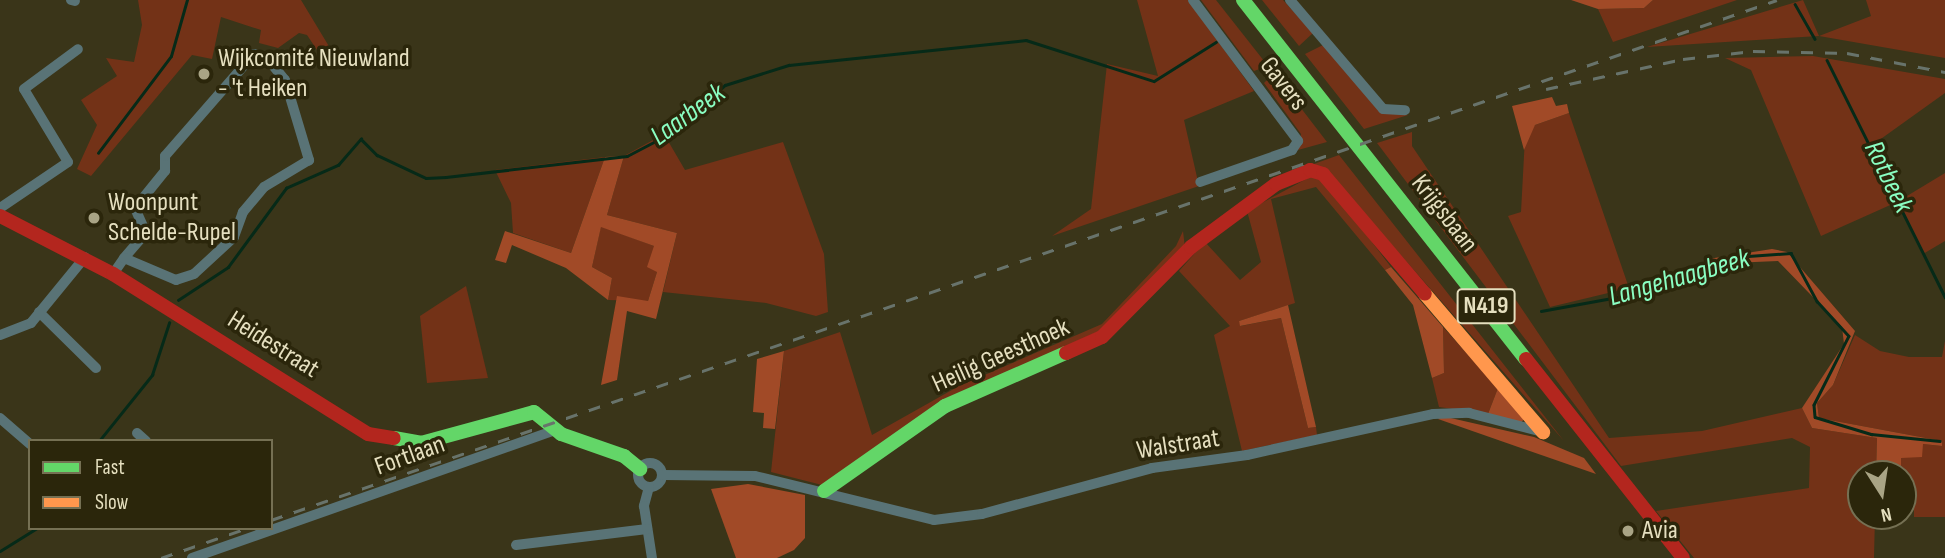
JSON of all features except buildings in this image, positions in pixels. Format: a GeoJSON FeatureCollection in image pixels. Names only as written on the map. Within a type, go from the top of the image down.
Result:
{"type":"FeatureCollection","features":[{"type":"Feature","properties":{"kind":"street","name":"Gavers"},"geometry":{"type":"LineString","coordinates":[[1193,0],[1298,141],[1293,150],[1200,182]]}},
{"type":"Feature","properties":{"kind":"street","name":"Krijgsbaan"},"geometry":{"type":"LineString","coordinates":[[1243,0],[1683,558]]}},
{"type":"Feature","properties":{"kind":"street"},"geometry":{"type":"LineString","coordinates":[[1290,0],[1383,108],[1405,110]]}},
{"type":"Feature","properties":{"kind":"street"},"geometry":{"type":"LineString","coordinates":[[0,208],[68,162],[24,89],[78,49]]}},
{"type":"Feature","properties":{"kind":"street"},"geometry":{"type":"LineString","coordinates":[[113,274],[124,258],[146,233],[135,208],[165,172],[165,156],[254,54],[272,61],[285,80],[294,124],[310,158],[264,187],[243,212],[234,237],[194,274],[176,280],[124,258]]}},
{"type":"Feature","properties":{"kind":"street","name":"Heilig Geesthoek"},"geometry":{"type":"LineString","coordinates":[[824,491],[945,405],[1102,337],[1191,247],[1276,184],[1310,170],[1323,174],[1543,432]]}},
{"type":"Feature","properties":{"kind":"street","name":"Heidestraat"},"geometry":{"type":"LineString","coordinates":[[0,216],[85,257],[368,434],[391,442],[436,440],[534,412],[555,430]]}},
{"type":"Feature","properties":{"kind":"street"},"geometry":{"type":"LineString","coordinates":[[0,335],[30,323],[85,257]]}},
{"type":"Feature","properties":{"kind":"street"},"geometry":{"type":"LineString","coordinates":[[39,312],[96,368]]}},
{"type":"Feature","properties":{"kind":"street","name":"Walstraat"},"geometry":{"type":"LineString","coordinates":[[824,491],[900,516],[959,518],[1152,468],[1247,455],[1433,414],[1469,413],[1543,432]]}},
{"type":"Feature","properties":{"kind":"street"},"geometry":{"type":"LineString","coordinates":[[0,418],[28,442]]}},
{"type":"Feature","properties":{"kind":"street"},"geometry":{"type":"LineString","coordinates":[[555,430],[624,456],[640,469]]}},
{"type":"Feature","properties":{"kind":"street","name":"Fortlaan"},"geometry":{"type":"LineString","coordinates":[[273,529],[555,430]]}},
{"type":"Feature","properties":{"kind":"street"},"geometry":{"type":"LineString","coordinates":[[137,433],[144,439]]}},
{"type":"Feature","properties":{"kind":"street"},"geometry":{"type":"LineString","coordinates":[[640,469],[651,463],[663,475]]}},
{"type":"Feature","properties":{"kind":"street"},"geometry":{"type":"LineString","coordinates":[[640,469],[639,479],[649,487]]}},
{"type":"Feature","properties":{"kind":"street"},"geometry":{"type":"LineString","coordinates":[[652,558],[648,529],[649,487],[663,475],[742,475],[824,491]]}},
{"type":"Feature","properties":{"kind":"street"},"geometry":{"type":"LineString","coordinates":[[516,545],[648,529]]}},
{"type":"Feature","properties":{"kind":"street","name":"Fortlaan"},"geometry":{"type":"LineString","coordinates":[[192,558],[271,530]]}},
{"type":"Feature","properties":{"kind":"shaded area"},"geometry":{"type":"Polygon","coordinates":[[[138,0],[301,0],[333,53],[323,59],[307,35],[299,33],[278,48],[259,43],[261,30],[221,17],[212,59],[192,55],[91,176],[77,169],[97,125],[81,100],[117,76],[106,58],[134,62],[142,25],[138,0]]]}},
{"type":"Feature","properties":{"kind":"shaded area"},"geometry":{"type":"Polygon","coordinates":[[[1137,0],[1188,0],[1254,91],[1184,120],[1199,186],[1052,236],[1091,209],[1107,64],[1158,76],[1137,0]]]}},
{"type":"Feature","properties":{"kind":"shaded area"},"geometry":{"type":"Polygon","coordinates":[[[1201,0],[1216,0],[1268,66],[1254,71],[1201,0]]]}},
{"type":"Feature","properties":{"kind":"shaded area"},"geometry":{"type":"Polygon","coordinates":[[[1262,0],[1283,0],[1313,33],[1299,46],[1262,0]]]}},
{"type":"Feature","properties":{"kind":"shaded area"},"geometry":{"type":"Polygon","coordinates":[[[1571,0],[1653,0],[1644,8],[1598,9],[1571,0]]]}},
{"type":"Feature","properties":{"kind":"shaded area"},"geometry":{"type":"Polygon","coordinates":[[[1653,0],[1737,0],[1613,42],[1598,9],[1644,8],[1653,0]]]}},
{"type":"Feature","properties":{"kind":"shaded area"},"geometry":{"type":"Polygon","coordinates":[[[1803,0],[1819,36],[1647,47],[1803,0]]]}},
{"type":"Feature","properties":{"kind":"shaded area"},"geometry":{"type":"Polygon","coordinates":[[[1866,0],[1945,0],[1945,58],[1819,36],[1871,16],[1866,0]]]}},
{"type":"Feature","properties":{"kind":"shaded area"},"geometry":{"type":"Polygon","coordinates":[[[1323,45],[1381,112],[1408,115],[1364,129],[1305,54],[1323,45]]]}},
{"type":"Feature","properties":{"kind":"shaded area"},"geometry":{"type":"Polygon","coordinates":[[[1813,56],[1945,79],[1945,93],[1871,146],[1897,202],[1821,236],[1751,70],[1725,58],[1813,56]]]}},
{"type":"Feature","properties":{"kind":"shaded area"},"geometry":{"type":"Polygon","coordinates":[[[1274,73],[1327,142],[1298,150],[1301,134],[1264,83],[1274,73]]]}},
{"type":"Feature","properties":{"kind":"shaded area"},"geometry":{"type":"Polygon","coordinates":[[[1552,97],[1556,106],[1567,104],[1569,113],[1535,125],[1524,150],[1512,106],[1552,97]]]}},
{"type":"Feature","properties":{"kind":"shaded area"},"geometry":{"type":"Polygon","coordinates":[[[1569,113],[1629,288],[1550,307],[1508,216],[1521,212],[1525,137],[1535,125],[1569,113]]]}},
{"type":"Feature","properties":{"kind":"shaded area"},"geometry":{"type":"Polygon","coordinates":[[[1412,132],[1412,146],[1609,438],[1702,431],[1802,408],[1812,428],[1877,438],[1876,460],[1847,460],[1847,530],[1875,530],[1874,558],[1694,558],[1656,511],[1809,488],[1810,447],[1792,438],[1621,466],[1377,143],[1412,132]]]}},
{"type":"Feature","properties":{"kind":"shaded area"},"geometry":{"type":"Polygon","coordinates":[[[664,134],[685,170],[783,142],[824,254],[828,312],[816,316],[766,303],[663,292],[677,233],[607,215],[624,156],[664,134]]]}},
{"type":"Feature","properties":{"kind":"shaded area"},"geometry":{"type":"Polygon","coordinates":[[[1339,155],[1564,441],[1335,180],[1311,165],[1339,155]]]}},
{"type":"Feature","properties":{"kind":"shaded area"},"geometry":{"type":"Polygon","coordinates":[[[624,156],[607,215],[677,233],[656,319],[627,311],[617,380],[601,385],[617,296],[648,301],[657,272],[647,267],[654,246],[601,227],[592,267],[612,278],[608,300],[566,268],[512,245],[506,263],[495,260],[505,231],[571,253],[605,157],[624,156]]]}},
{"type":"Feature","properties":{"kind":"shaded area"},"geometry":{"type":"Polygon","coordinates":[[[605,157],[571,253],[513,233],[511,203],[495,170],[605,157]]]}},
{"type":"Feature","properties":{"kind":"shaded area"},"geometry":{"type":"Polygon","coordinates":[[[1945,173],[1945,241],[1923,254],[1897,202],[1945,173]]]}},
{"type":"Feature","properties":{"kind":"shaded area"},"geometry":{"type":"Polygon","coordinates":[[[1312,176],[1328,185],[1391,267],[1385,270],[1316,187],[1271,199],[1295,303],[1239,321],[1241,326],[1281,318],[1308,428],[1316,427],[1317,435],[1242,451],[1214,335],[1230,326],[1179,271],[1205,242],[1240,280],[1261,262],[1247,211],[1312,176]]]}},
{"type":"Feature","properties":{"kind":"shaded area"},"geometry":{"type":"Polygon","coordinates":[[[601,226],[654,246],[657,272],[648,301],[608,300],[612,278],[592,267],[601,226]]]}},
{"type":"Feature","properties":{"kind":"shaded area"},"geometry":{"type":"Polygon","coordinates":[[[1183,231],[1185,248],[1108,327],[946,401],[822,485],[771,472],[784,351],[840,332],[872,435],[959,386],[1102,324],[1176,246],[1183,231]]]}},
{"type":"Feature","properties":{"kind":"shaded area"},"geometry":{"type":"Polygon","coordinates":[[[1772,249],[1787,252],[1855,331],[1833,385],[1817,403],[1819,418],[1942,441],[1942,446],[1923,444],[1922,457],[1876,460],[1877,438],[1812,428],[1802,408],[1844,344],[1842,327],[1778,261],[1708,264],[1708,259],[1772,249]]]}},
{"type":"Feature","properties":{"kind":"shaded area"},"geometry":{"type":"Polygon","coordinates":[[[1391,267],[1443,327],[1444,373],[1432,378],[1413,305],[1385,270],[1391,267]]]}},
{"type":"Feature","properties":{"kind":"shaded area"},"geometry":{"type":"Polygon","coordinates":[[[466,286],[488,378],[427,383],[420,316],[466,286]]]}},
{"type":"Feature","properties":{"kind":"shaded area"},"geometry":{"type":"Polygon","coordinates":[[[1288,305],[1316,427],[1308,428],[1281,318],[1240,326],[1239,321],[1288,305]]]}},
{"type":"Feature","properties":{"kind":"shaded area"},"geometry":{"type":"Polygon","coordinates":[[[1443,327],[1498,388],[1488,414],[1439,407],[1432,378],[1444,373],[1443,327]]]}},
{"type":"Feature","properties":{"kind":"shaded area"},"geometry":{"type":"Polygon","coordinates":[[[1855,335],[1880,351],[1909,357],[1942,357],[1945,341],[1945,517],[1917,517],[1917,460],[1901,460],[1923,444],[1941,446],[1942,441],[1819,418],[1817,403],[1833,385],[1855,335]]]}},
{"type":"Feature","properties":{"kind":"shaded area"},"geometry":{"type":"Polygon","coordinates":[[[784,351],[775,429],[763,428],[764,413],[753,412],[757,359],[784,351]]]}},
{"type":"Feature","properties":{"kind":"shaded area"},"geometry":{"type":"Polygon","coordinates":[[[1498,388],[1525,418],[1520,424],[1488,414],[1498,388]]]}},
{"type":"Feature","properties":{"kind":"shaded area"},"geometry":{"type":"Polygon","coordinates":[[[1442,416],[1534,437],[1584,458],[1596,474],[1438,419],[1442,416]]]}},
{"type":"Feature","properties":{"kind":"shaded area"},"geometry":{"type":"Polygon","coordinates":[[[748,484],[805,495],[805,538],[794,550],[777,558],[736,558],[711,489],[748,484]]]}},
{"type":"Feature","properties":{"kind":"waterway"},"geometry":{"type":"LineString","coordinates":[[98,153],[171,56],[187,0]]}},
{"type":"Feature","properties":{"kind":"waterway","name":"Rotbeek"},"geometry":{"type":"LineString","coordinates":[[1795,4],[1815,39]]}},
{"type":"Feature","properties":{"kind":"waterway","name":"Laarbeek"},"geometry":{"type":"LineString","coordinates":[[178,300],[228,267],[286,188],[338,165],[361,139],[377,155],[426,178],[446,177],[627,156],[669,134],[725,85],[789,65],[1026,40],[1154,81],[1216,42]]}},
{"type":"Feature","properties":{"kind":"waterway","name":"Rotbeek"},"geometry":{"type":"LineString","coordinates":[[1827,60],[1945,297]]}},
{"type":"Feature","properties":{"kind":"waterway","name":"Langehaagbeek"},"geometry":{"type":"LineString","coordinates":[[1541,311],[1623,296],[1748,256],[1791,253],[1817,301],[1849,336],[1814,405],[1815,417],[1871,434],[1940,441]]}},
{"type":"Feature","properties":{"kind":"waterway","name":"Laarbeek"},"geometry":{"type":"LineString","coordinates":[[101,439],[152,375],[169,323]]}},
{"type":"Feature","properties":{"kind":"waterway","name":"Laarbeek"},"geometry":{"type":"LineString","coordinates":[[0,551],[34,530]]}},
{"type":"Feature","properties":{"kind":"railway"},"geometry":{"type":"LineString","coordinates":[[273,519],[1777,0]]}},
{"type":"Feature","properties":{"kind":"railway"},"geometry":{"type":"LineString","coordinates":[[1546,89],[1683,59],[1753,51],[1847,53],[1945,72]]}},
{"type":"Feature","properties":{"kind":"railway"},"geometry":{"type":"LineString","coordinates":[[161,558],[241,530]]}},
{"type":"Feature","properties":{"kind":"traffic: fast"},"geometry":{"type":"LineString","coordinates":[[1243,0],[1526,359]]}},
{"type":"Feature","properties":{"kind":"traffic: fast"},"geometry":{"type":"LineString","coordinates":[[824,491],[945,406],[1066,353]]}},
{"type":"Feature","properties":{"kind":"traffic: fast"},"geometry":{"type":"LineString","coordinates":[[394,438],[421,443],[534,412],[561,434],[624,456],[640,469]]}},
{"type":"Feature","properties":{"kind":"traffic: slow"},"geometry":{"type":"LineString","coordinates":[[1425,294],[1543,432]]}},
{"type":"Feature","properties":{"kind":"traffic: jam"},"geometry":{"type":"LineString","coordinates":[[1066,353],[1102,337],[1191,247],[1276,184],[1310,170],[1323,174],[1425,294]]}},
{"type":"Feature","properties":{"kind":"traffic: jam"},"geometry":{"type":"LineString","coordinates":[[0,216],[113,274],[368,434],[394,438]]}},
{"type":"Feature","properties":{"kind":"traffic: jam"},"geometry":{"type":"LineString","coordinates":[[1526,359],[1683,558]]}},
{"type":"Feature","properties":{"kind":"place","name":"Wijkcomité Nieuwland - 't Heiken"},"geometry":{"type":"Point","coordinates":[204,74]}},
{"type":"Feature","properties":{"kind":"place","name":"Woonpunt Schelde-Rupel"},"geometry":{"type":"Point","coordinates":[94,218]}},
{"type":"Feature","properties":{"kind":"place","name":"Avia"},"geometry":{"type":"Point","coordinates":[1628,531]}}]}
